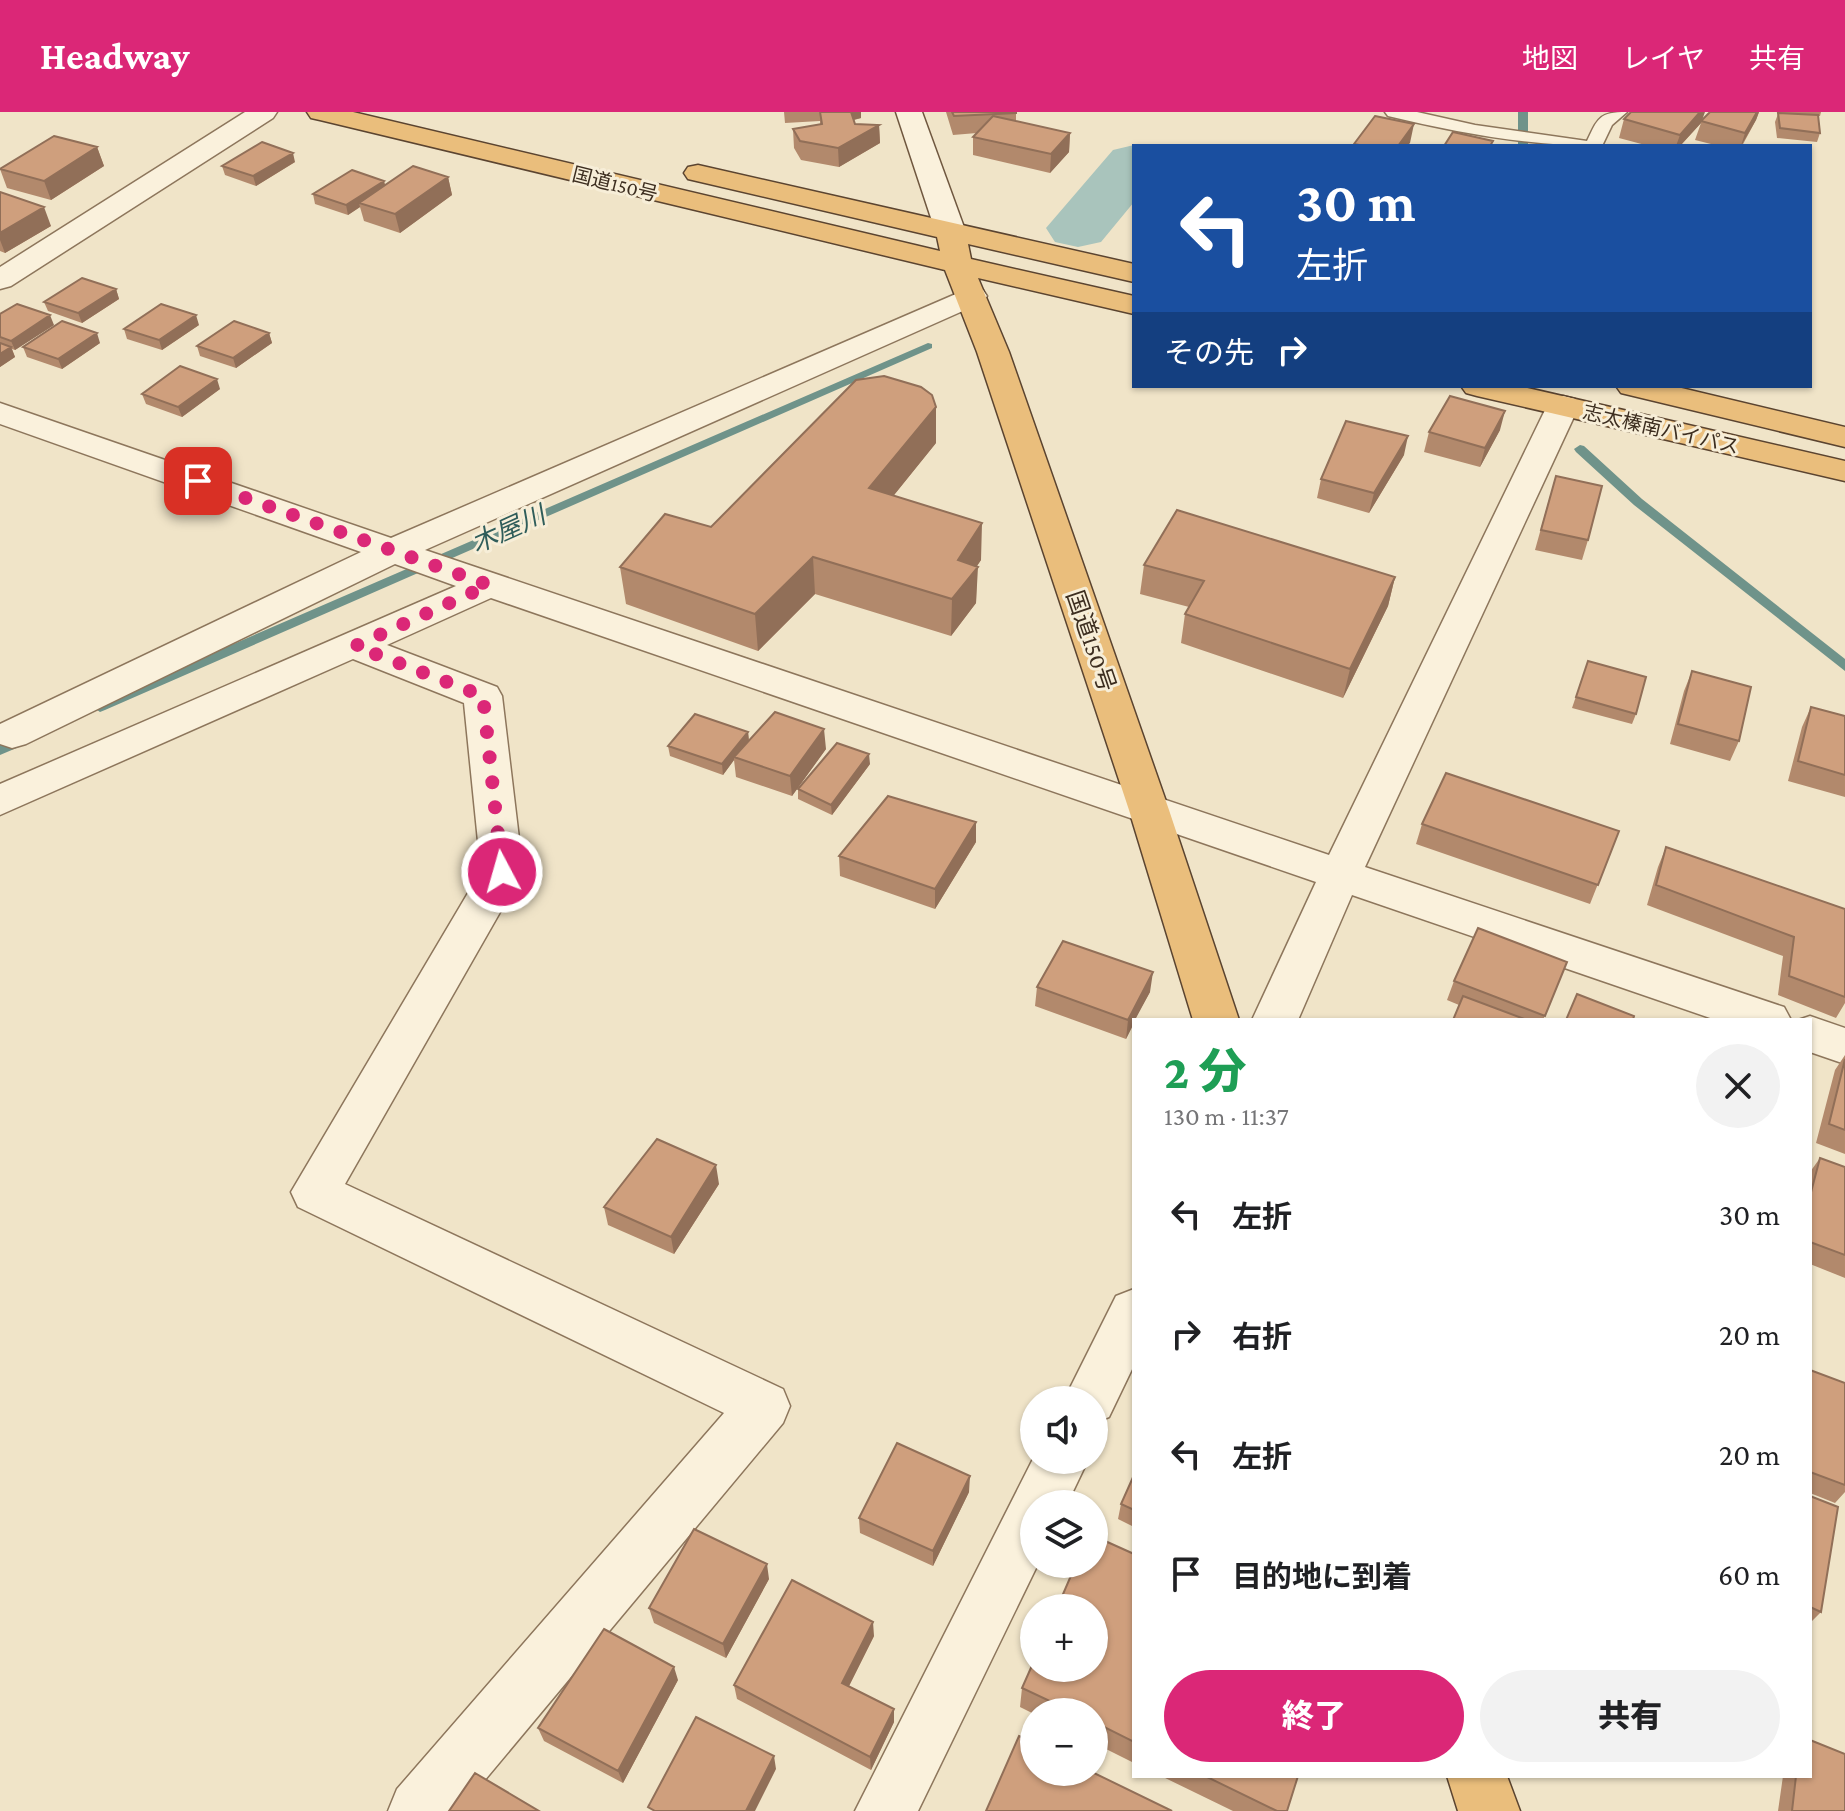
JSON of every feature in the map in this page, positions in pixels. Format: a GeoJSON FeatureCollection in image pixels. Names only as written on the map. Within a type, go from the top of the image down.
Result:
{"type":"FeatureCollection","features":[{"type":"Feature","properties":{"kind":"highway","name":"国道150号"},"geometry":{"type":"LineString","coordinates":[[320,112],[965,280]]}},
{"type":"Feature","properties":{"kind":"highway"},"geometry":{"type":"LineString","coordinates":[[426,112],[503,129]]}},
{"type":"Feature","properties":{"kind":"highway","name":"国道150号"},"geometry":{"type":"LineString","coordinates":[[673,168],[950,230],[1149,810],[1215,1018]]}},
{"type":"Feature","properties":{"kind":"highway"},"geometry":{"type":"LineString","coordinates":[[950,230],[1132,273]]}},
{"type":"Feature","properties":{"kind":"highway"},"geometry":{"type":"LineString","coordinates":[[965,280],[1132,305]]}},
{"type":"Feature","properties":{"kind":"highway","name":"志太榛南バイパス"},"geometry":{"type":"LineString","coordinates":[[1486,388],[1845,471]]}},
{"type":"Feature","properties":{"kind":"highway","name":"志太榛南バイパス"},"geometry":{"type":"LineString","coordinates":[[1640,388],[1845,437]]}},
{"type":"Feature","properties":{"kind":"highway"},"geometry":{"type":"LineString","coordinates":[[1478,1778],[1489,1811]]}},
{"type":"Feature","properties":{"kind":"street"},"geometry":{"type":"LineString","coordinates":[[0,280],[264,112]]}},
{"type":"Feature","properties":{"kind":"street"},"geometry":{"type":"LineString","coordinates":[[909,112],[950,230]]}},
{"type":"Feature","properties":{"kind":"street"},"geometry":{"type":"LineString","coordinates":[[12,734],[965,280]]}},
{"type":"Feature","properties":{"kind":"street"},"geometry":{"type":"LineString","coordinates":[[1276,1018],[1341,873],[1563,406]]}},
{"type":"Feature","properties":{"kind":"street"},"geometry":{"type":"LineString","coordinates":[[0,413],[489,585],[1762,1018]]}},
{"type":"Feature","properties":{"kind":"street"},"geometry":{"type":"LineString","coordinates":[[0,801],[74,765],[355,646],[489,585]]}},
{"type":"Feature","properties":{"kind":"street"},"geometry":{"type":"LineString","coordinates":[[355,646],[483,696],[502,872],[315,1192],[764,1406],[419,1811]]}},
{"type":"Feature","properties":{"kind":"street"},"geometry":{"type":"LineString","coordinates":[[1812,1035],[1845,1046]]}},
{"type":"Feature","properties":{"kind":"street"},"geometry":{"type":"LineString","coordinates":[[1097,1386],[1132,1316]]}},
{"type":"Feature","properties":{"kind":"street"},"geometry":{"type":"LineString","coordinates":[[886,1811],[1020,1541]]}},
{"type":"Feature","properties":{"kind":"lane"},"geometry":{"type":"LineString","coordinates":[[1394,112],[1475,130],[1571,144]]}},
{"type":"Feature","properties":{"kind":"lane"},"geometry":{"type":"LineString","coordinates":[[1594,144],[1605,122],[1618,112]]}},
{"type":"Feature","properties":{"kind":"building"},"geometry":{"type":"Polygon","coordinates":[[[820,112],[851,112],[855,124],[879,125],[838,148],[800,141],[793,129],[822,124],[820,112]]]}},
{"type":"Feature","properties":{"kind":"building"},"geometry":{"type":"Polygon","coordinates":[[[952,112],[1016,112],[1016,113],[954,116],[952,112]]]}},
{"type":"Feature","properties":{"kind":"building"},"geometry":{"type":"Polygon","coordinates":[[[1631,112],[1700,112],[1680,135],[1624,119],[1631,112]]]}},
{"type":"Feature","properties":{"kind":"building"},"geometry":{"type":"Polygon","coordinates":[[[1710,112],[1757,112],[1745,133],[1701,121],[1710,112]]]}},
{"type":"Feature","properties":{"kind":"building"},"geometry":{"type":"Polygon","coordinates":[[[1778,113],[1818,115],[1820,133],[1780,128],[1778,113]]]}},
{"type":"Feature","properties":{"kind":"building"},"geometry":{"type":"Polygon","coordinates":[[[993,116],[1070,133],[1051,154],[973,137],[993,116]]]}},
{"type":"Feature","properties":{"kind":"building"},"geometry":{"type":"Polygon","coordinates":[[[1375,116],[1414,124],[1399,144],[1354,144],[1375,116]]]}},
{"type":"Feature","properties":{"kind":"building"},"geometry":{"type":"Polygon","coordinates":[[[1453,132],[1493,141],[1491,144],[1445,144],[1453,132]]]}},
{"type":"Feature","properties":{"kind":"building"},"geometry":{"type":"Polygon","coordinates":[[[54,136],[97,147],[44,181],[0,169],[54,136]]]}},
{"type":"Feature","properties":{"kind":"building"},"geometry":{"type":"Polygon","coordinates":[[[262,142],[293,153],[253,176],[222,166],[262,142]]]}},
{"type":"Feature","properties":{"kind":"building"},"geometry":{"type":"Polygon","coordinates":[[[413,166],[448,177],[395,214],[359,203],[413,166]]]}},
{"type":"Feature","properties":{"kind":"building"},"geometry":{"type":"Polygon","coordinates":[[[352,170],[384,181],[346,205],[313,194],[352,170]]]}},
{"type":"Feature","properties":{"kind":"building"},"geometry":{"type":"Polygon","coordinates":[[[0,192],[44,207],[0,233],[0,192]]]}},
{"type":"Feature","properties":{"kind":"building"},"geometry":{"type":"Polygon","coordinates":[[[82,278],[116,289],[78,313],[44,302],[82,278]]]}},
{"type":"Feature","properties":{"kind":"building"},"geometry":{"type":"Polygon","coordinates":[[[17,304],[50,315],[11,341],[0,337],[0,314],[17,304]]]}},
{"type":"Feature","properties":{"kind":"building"},"geometry":{"type":"Polygon","coordinates":[[[161,304],[196,315],[159,340],[124,329],[161,304]]]}},
{"type":"Feature","properties":{"kind":"building"},"geometry":{"type":"Polygon","coordinates":[[[62,321],[97,333],[58,359],[23,347],[62,321]]]}},
{"type":"Feature","properties":{"kind":"building"},"geometry":{"type":"Polygon","coordinates":[[[234,321],[269,333],[233,358],[197,346],[234,321]]]}},
{"type":"Feature","properties":{"kind":"building"},"geometry":{"type":"Polygon","coordinates":[[[0,343],[11,347],[0,354],[0,343]]]}},
{"type":"Feature","properties":{"kind":"building"},"geometry":{"type":"Polygon","coordinates":[[[180,366],[217,379],[178,407],[142,394],[180,366]]]}},
{"type":"Feature","properties":{"kind":"building"},"geometry":{"type":"Polygon","coordinates":[[[884,376],[921,387],[932,395],[936,407],[869,488],[982,523],[958,560],[978,567],[952,599],[813,557],[755,614],[620,567],[665,514],[711,527],[856,380],[884,376]]]}},
{"type":"Feature","properties":{"kind":"building"},"geometry":{"type":"Polygon","coordinates":[[[1450,396],[1505,411],[1485,448],[1429,432],[1450,396]]]}},
{"type":"Feature","properties":{"kind":"building"},"geometry":{"type":"Polygon","coordinates":[[[1346,421],[1408,436],[1374,493],[1321,479],[1346,421]]]}},
{"type":"Feature","properties":{"kind":"building"},"geometry":{"type":"Polygon","coordinates":[[[1556,476],[1602,486],[1588,540],[1541,530],[1556,476]]]}},
{"type":"Feature","properties":{"kind":"building"},"geometry":{"type":"Polygon","coordinates":[[[1177,510],[1395,577],[1350,669],[1185,614],[1204,581],[1144,565],[1177,510]]]}},
{"type":"Feature","properties":{"kind":"building"},"geometry":{"type":"Polygon","coordinates":[[[1588,661],[1646,677],[1636,714],[1576,697],[1588,661]]]}},
{"type":"Feature","properties":{"kind":"building"},"geometry":{"type":"Polygon","coordinates":[[[1692,671],[1751,687],[1739,741],[1678,724],[1692,671]]]}},
{"type":"Feature","properties":{"kind":"building"},"geometry":{"type":"Polygon","coordinates":[[[1811,707],[1845,716],[1845,775],[1798,761],[1811,707]]]}},
{"type":"Feature","properties":{"kind":"building"},"geometry":{"type":"Polygon","coordinates":[[[775,712],[824,729],[790,776],[734,757],[775,712]]]}},
{"type":"Feature","properties":{"kind":"building"},"geometry":{"type":"Polygon","coordinates":[[[695,714],[748,732],[722,764],[668,746],[695,714]]]}},
{"type":"Feature","properties":{"kind":"building"},"geometry":{"type":"Polygon","coordinates":[[[837,743],[869,754],[831,805],[798,789],[837,743]]]}},
{"type":"Feature","properties":{"kind":"building"},"geometry":{"type":"Polygon","coordinates":[[[1446,773],[1619,831],[1598,885],[1422,824],[1446,773]]]}},
{"type":"Feature","properties":{"kind":"building"},"geometry":{"type":"Polygon","coordinates":[[[888,796],[976,822],[935,889],[839,856],[888,796]]]}},
{"type":"Feature","properties":{"kind":"building"},"geometry":{"type":"Polygon","coordinates":[[[1666,847],[1845,909],[1845,997],[1789,976],[1794,937],[1656,885],[1666,847]]]}},
{"type":"Feature","properties":{"kind":"building"},"geometry":{"type":"Polygon","coordinates":[[[1478,928],[1567,962],[1545,1016],[1454,981],[1478,928]]]}},
{"type":"Feature","properties":{"kind":"building"},"geometry":{"type":"Polygon","coordinates":[[[1063,941],[1153,972],[1128,1020],[1037,987],[1063,941]]]}},
{"type":"Feature","properties":{"kind":"building"},"geometry":{"type":"Polygon","coordinates":[[[1577,994],[1634,1016],[1634,1018],[1567,1018],[1577,994]]]}},
{"type":"Feature","properties":{"kind":"building"},"geometry":{"type":"Polygon","coordinates":[[[1463,996],[1522,1018],[1454,1018],[1463,996]]]}},
{"type":"Feature","properties":{"kind":"building"},"geometry":{"type":"Polygon","coordinates":[[[1845,1059],[1845,1130],[1829,1124],[1845,1059]]]}},
{"type":"Feature","properties":{"kind":"building"},"geometry":{"type":"Polygon","coordinates":[[[657,1139],[716,1165],[671,1237],[604,1207],[657,1139]]]}},
{"type":"Feature","properties":{"kind":"building"},"geometry":{"type":"Polygon","coordinates":[[[1820,1158],[1845,1167],[1845,1255],[1812,1243],[1812,1188],[1820,1158]]]}},
{"type":"Feature","properties":{"kind":"building"},"geometry":{"type":"Polygon","coordinates":[[[1812,1371],[1845,1383],[1845,1485],[1812,1473],[1812,1371]]]}},
{"type":"Feature","properties":{"kind":"building"},"geometry":{"type":"Polygon","coordinates":[[[897,1443],[970,1476],[933,1551],[859,1518],[897,1443]]]}},
{"type":"Feature","properties":{"kind":"building"},"geometry":{"type":"Polygon","coordinates":[[[1132,1479],[1132,1509],[1121,1504],[1132,1479]]]}},
{"type":"Feature","properties":{"kind":"building"},"geometry":{"type":"Polygon","coordinates":[[[1812,1497],[1838,1507],[1821,1612],[1812,1608],[1812,1497]]]}},
{"type":"Feature","properties":{"kind":"building"},"geometry":{"type":"Polygon","coordinates":[[[694,1529],[767,1564],[723,1644],[649,1608],[694,1529]]]}},
{"type":"Feature","properties":{"kind":"building"},"geometry":{"type":"Polygon","coordinates":[[[1108,1542],[1132,1553],[1132,1741],[1108,1729],[1108,1698],[1043,1698],[1022,1688],[1025,1682],[1108,1682],[1108,1594],[1063,1594],[1070,1578],[1108,1578],[1108,1542]]]}},
{"type":"Feature","properties":{"kind":"building"},"geometry":{"type":"Polygon","coordinates":[[[792,1580],[873,1622],[842,1683],[894,1709],[870,1757],[734,1685],[792,1580]]]}},
{"type":"Feature","properties":{"kind":"building"},"geometry":{"type":"Polygon","coordinates":[[[604,1629],[674,1667],[618,1771],[538,1728],[604,1629]]]}},
{"type":"Feature","properties":{"kind":"building"},"geometry":{"type":"Polygon","coordinates":[[[696,1717],[774,1756],[746,1811],[655,1811],[648,1807],[696,1717]]]}},
{"type":"Feature","properties":{"kind":"building"},"geometry":{"type":"Polygon","coordinates":[[[1019,1736],[1020,1786],[1108,1786],[1108,1780],[1172,1811],[986,1811],[1019,1736]]]}},
{"type":"Feature","properties":{"kind":"building"},"geometry":{"type":"Polygon","coordinates":[[[1812,1741],[1845,1754],[1845,1811],[1792,1811],[1796,1778],[1812,1778],[1812,1741]]]}},
{"type":"Feature","properties":{"kind":"building"},"geometry":{"type":"Polygon","coordinates":[[[475,1773],[539,1811],[449,1811],[475,1773]]]}},
{"type":"Feature","properties":{"kind":"building"},"geometry":{"type":"Polygon","coordinates":[[[1209,1778],[1297,1778],[1287,1811],[1277,1811],[1209,1778]]]}},
{"type":"Feature","properties":{"kind":"waterway"},"geometry":{"type":"LineString","coordinates":[[1523,112],[1523,144]]}},
{"type":"Feature","properties":{"kind":"waterway","name":"木屋川"},"geometry":{"type":"LineString","coordinates":[[1078,228],[1132,165]]}},
{"type":"Feature","properties":{"kind":"waterway","name":"木屋川"},"geometry":{"type":"LineString","coordinates":[[100,707],[928,346]]}},
{"type":"Feature","properties":{"kind":"waterway"},"geometry":{"type":"LineString","coordinates":[[1580,449],[1638,502],[1845,666]]}},
{"type":"Feature","properties":{"kind":"waterway","name":"木屋川"},"geometry":{"type":"LineString","coordinates":[[0,750],[28,738]]}},
{"type":"Feature","properties":{"kind":"route"},"geometry":{"type":"LineString","coordinates":[[198,481],[489,585],[355,646],[483,696],[502,872]]}}]}
